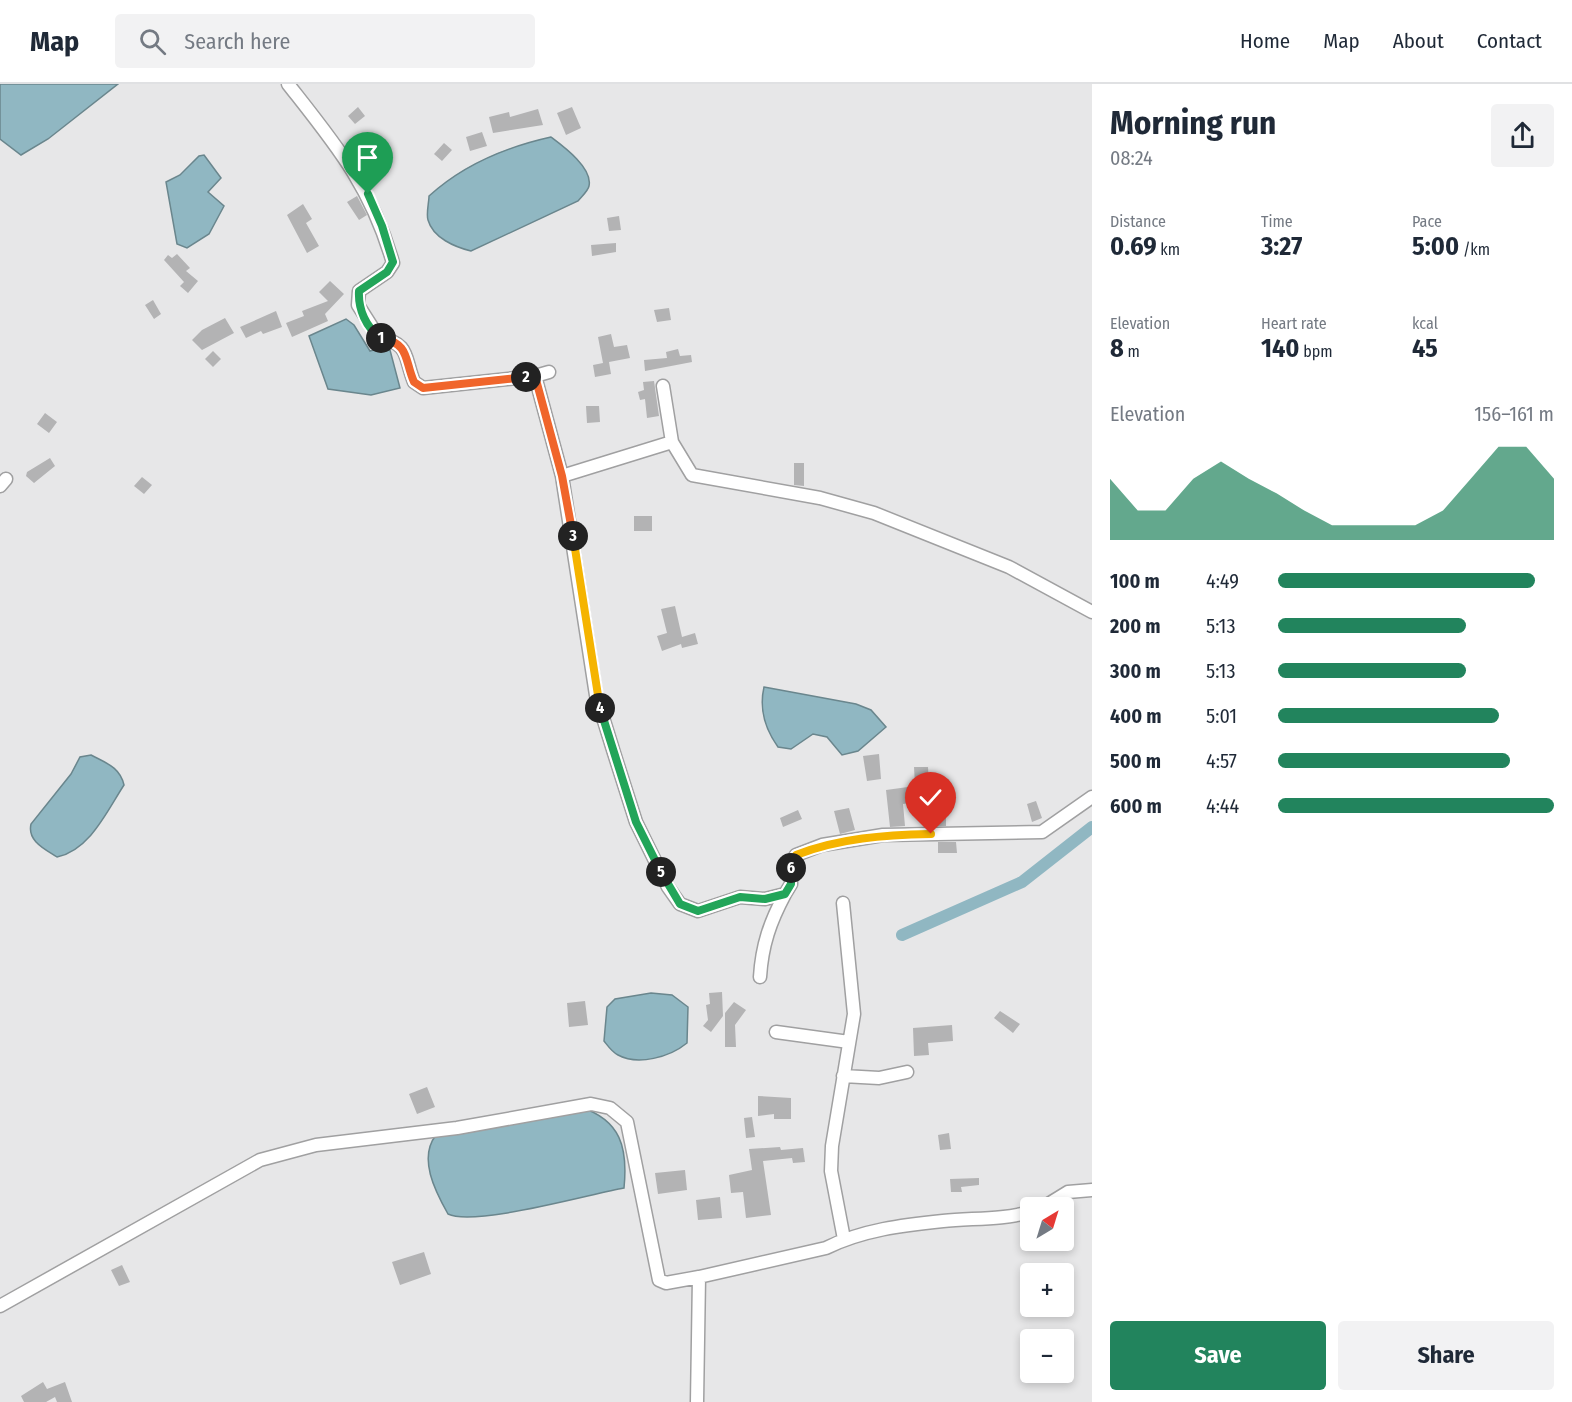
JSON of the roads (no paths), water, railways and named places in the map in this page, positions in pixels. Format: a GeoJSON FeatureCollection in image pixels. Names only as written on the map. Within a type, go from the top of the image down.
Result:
{"type":"FeatureCollection","features":[{"type":"Feature","properties":{"kind":"street"},"geometry":{"type":"LineString","coordinates":[[288,84],[332,139],[368,194],[382,226],[393,262],[387,272],[359,291],[358,305],[380,338],[393,340],[402,347],[414,382],[423,388],[535,376],[549,372]]}},
{"type":"Feature","properties":{"kind":"street"},"geometry":{"type":"LineString","coordinates":[[535,376],[562,476],[596,695],[636,822],[668,887],[680,904],[698,911],[740,897],[765,899],[785,894]]}},
{"type":"Feature","properties":{"kind":"street"},"geometry":{"type":"LineString","coordinates":[[663,386],[672,442],[692,475],[820,498],[874,513],[1008,567],[1092,612]]}},
{"type":"Feature","properties":{"kind":"street"},"geometry":{"type":"LineString","coordinates":[[562,476],[672,442]]}},
{"type":"Feature","properties":{"kind":"street"},"geometry":{"type":"LineString","coordinates":[[760,977],[762,950],[767,928],[791,884],[791,863],[796,855],[822,845],[883,835],[1042,832],[1092,797]]}},
{"type":"Feature","properties":{"kind":"street"},"geometry":{"type":"LineString","coordinates":[[843,903],[854,1014],[843,1076],[831,1171],[844,1239]]}},
{"type":"Feature","properties":{"kind":"street"},"geometry":{"type":"LineString","coordinates":[[776,1032],[849,1042]]}},
{"type":"Feature","properties":{"kind":"street"},"geometry":{"type":"LineString","coordinates":[[843,1076],[879,1078],[908,1072]]}},
{"type":"Feature","properties":{"kind":"street"},"geometry":{"type":"LineString","coordinates":[[0,1306],[260,1160],[316,1145],[457,1128],[591,1104],[609,1108],[627,1122],[659,1280],[666,1282],[699,1277],[826,1248],[844,1239],[871,1231],[942,1221],[1020,1215]]}},
{"type":"Feature","properties":{"kind":"street"},"geometry":{"type":"LineString","coordinates":[[1060,1197],[1068,1192],[1092,1190]]}},
{"type":"Feature","properties":{"kind":"street"},"geometry":{"type":"LineString","coordinates":[[697,1402],[699,1277]]}},
{"type":"Feature","properties":{"kind":"water"},"geometry":{"type":"Polygon","coordinates":[[[0,84],[118,84],[48,139],[21,155],[0,139],[0,84]]]}},
{"type":"Feature","properties":{"kind":"water"},"geometry":{"type":"Polygon","coordinates":[[[551,137],[576,158],[589,179],[586,192],[578,201],[471,251],[452,244],[435,232],[427,217],[429,196],[442,185],[486,158],[551,137]]]}},
{"type":"Feature","properties":{"kind":"water"},"geometry":{"type":"Polygon","coordinates":[[[204,155],[221,178],[208,192],[224,206],[209,234],[187,248],[177,244],[166,182],[180,175],[199,156],[204,155]]]}},
{"type":"Feature","properties":{"kind":"water"},"geometry":{"type":"Polygon","coordinates":[[[346,319],[354,325],[370,351],[383,347],[390,350],[400,388],[371,395],[328,389],[309,336],[346,319]]]}},
{"type":"Feature","properties":{"kind":"water"},"geometry":{"type":"Polygon","coordinates":[[[764,687],[856,704],[871,710],[886,727],[858,751],[842,755],[827,737],[813,734],[791,749],[778,747],[764,718],[762,703],[764,687]]]}},
{"type":"Feature","properties":{"kind":"water"},"geometry":{"type":"Polygon","coordinates":[[[91,755],[116,770],[124,785],[97,828],[88,838],[69,853],[57,857],[34,840],[30,830],[31,824],[71,774],[80,757],[91,755]]]}},
{"type":"Feature","properties":{"kind":"water"},"geometry":{"type":"Polygon","coordinates":[[[651,993],[672,995],[688,1007],[687,1043],[663,1056],[644,1060],[618,1055],[604,1041],[607,1007],[615,999],[651,993]]]}},
{"type":"Feature","properties":{"kind":"water"},"geometry":{"type":"Polygon","coordinates":[[[580,1107],[605,1120],[619,1137],[625,1160],[624,1188],[506,1213],[462,1217],[448,1214],[430,1175],[428,1164],[428,1154],[436,1135],[580,1107]]]}},
{"type":"Feature","properties":{"kind":"waterway"},"geometry":{"type":"LineString","coordinates":[[902,935],[1022,882],[1092,827]]}}]}
